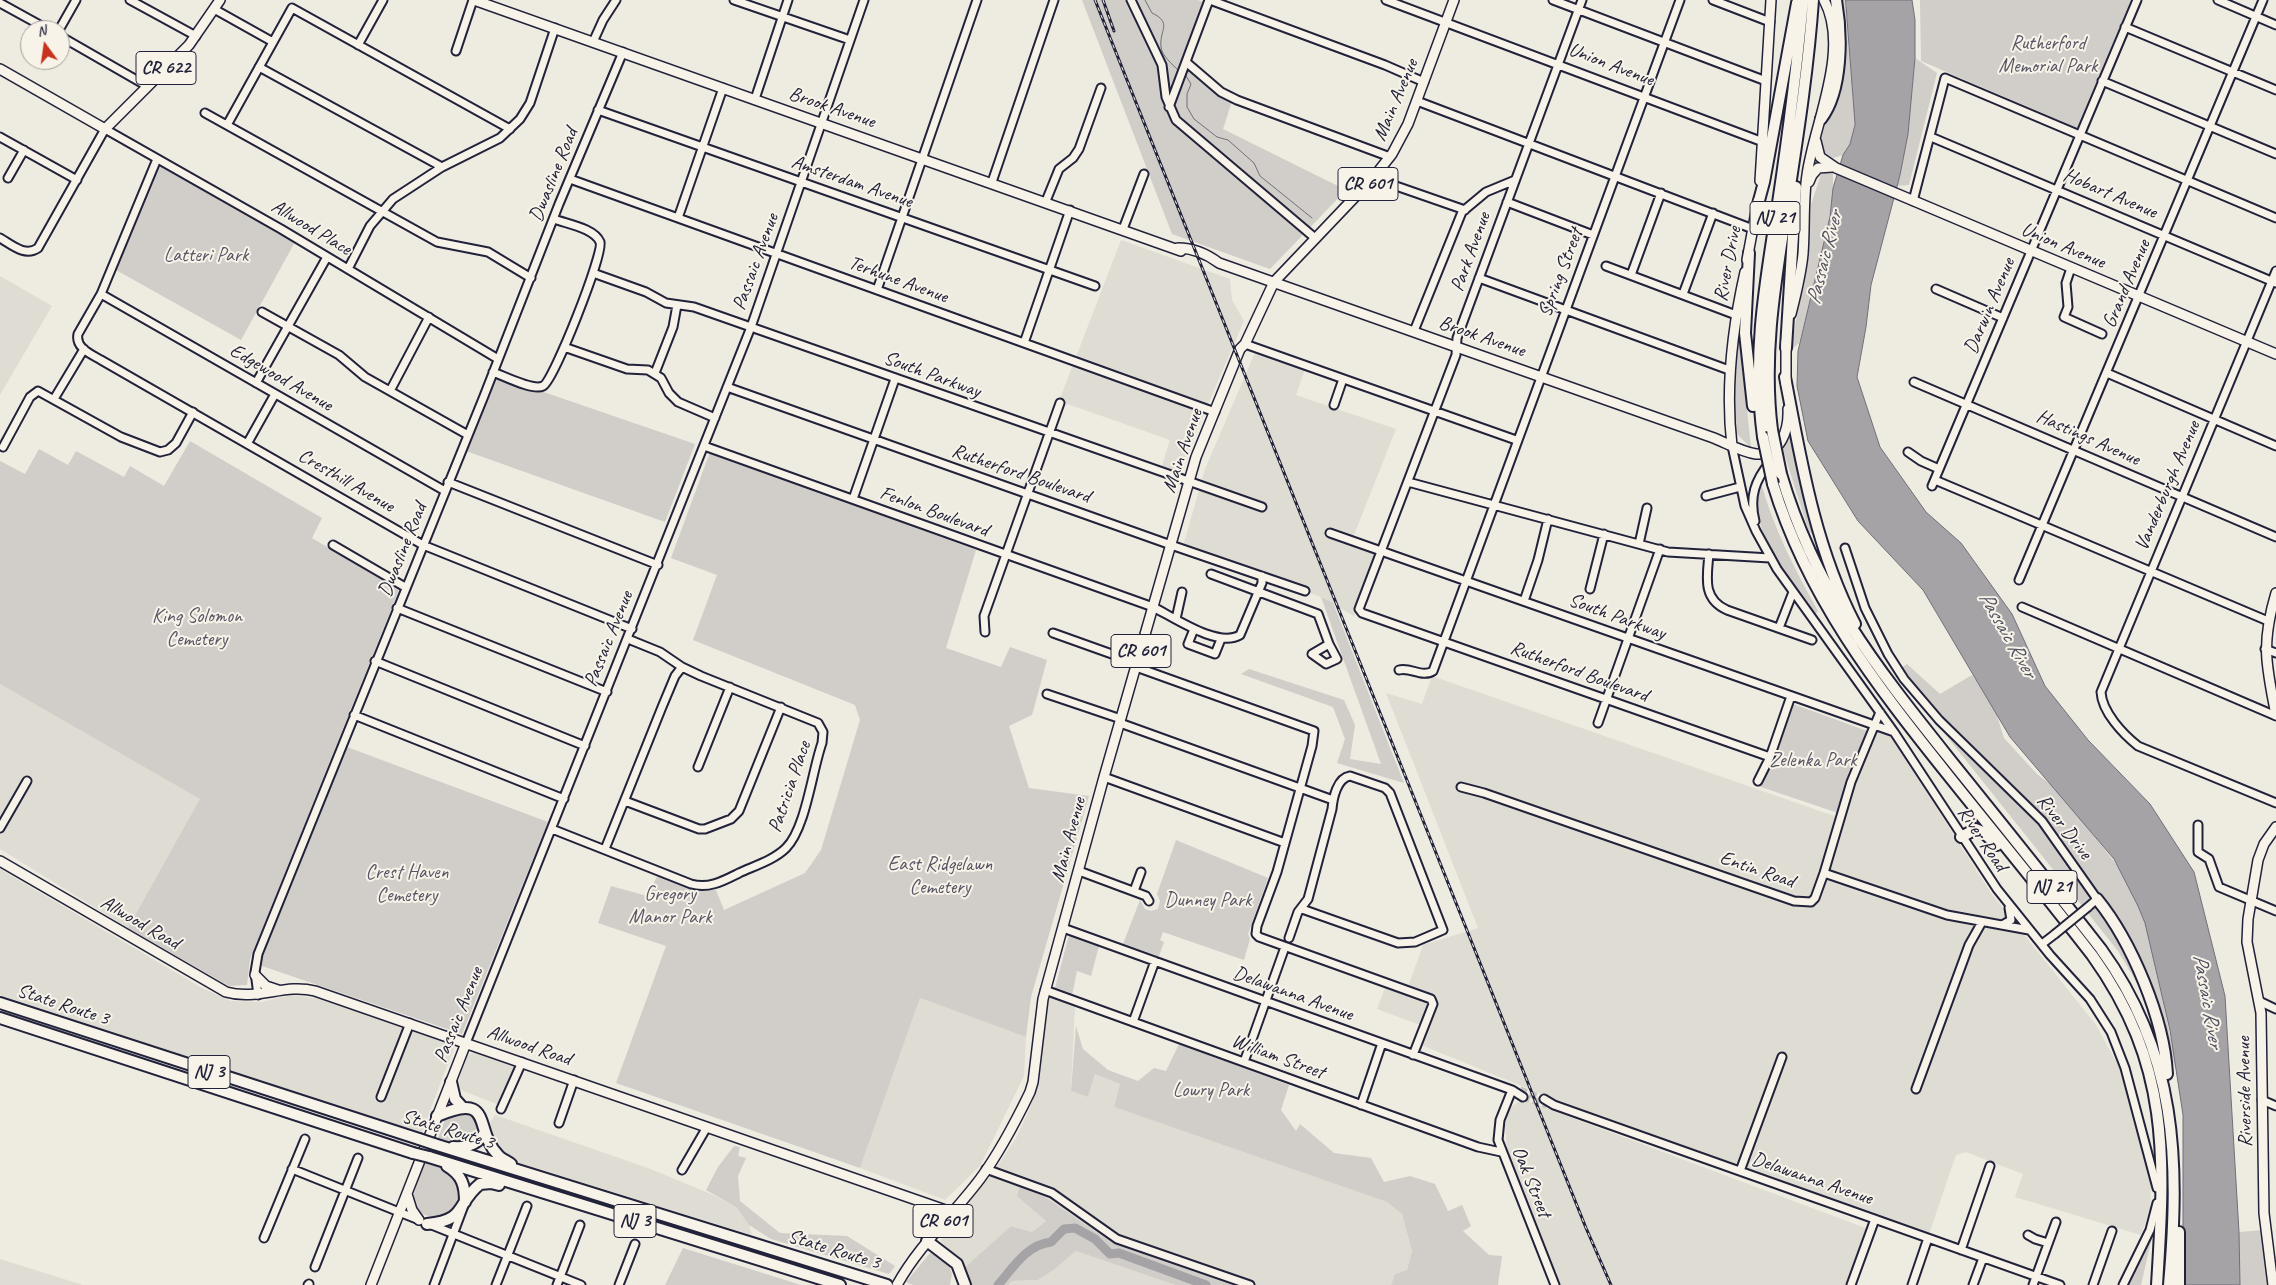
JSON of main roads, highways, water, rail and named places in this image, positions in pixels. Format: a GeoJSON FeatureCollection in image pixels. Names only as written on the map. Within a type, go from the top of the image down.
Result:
{"type":"FeatureCollection","features":[{"type":"Feature","properties":{"kind":"highway"},"geometry":{"type":"LineString","coordinates":[[1757,208],[1764,182],[1797,0]]}},
{"type":"Feature","properties":{"kind":"highway","name":"NJ 21"},"geometry":{"type":"LineString","coordinates":[[1803,0],[1791,109],[1758,339],[1760,438],[1773,484],[1789,529],[1810,578],[1852,650],[2102,970],[2121,1000],[2136,1032],[2148,1067],[2156,1101],[2162,1163],[2163,1191],[2157,1285]]}},
{"type":"Feature","properties":{"kind":"highway","name":"NJ 21"},"geometry":{"type":"LineString","coordinates":[[1814,0],[1799,128],[1768,340],[1767,376],[1772,430],[1781,474],[1798,524],[1819,573],[1846,621],[1888,682],[2112,963],[2131,994],[2153,1046],[2164,1082],[2170,1118],[2173,1227],[2169,1285]]}},
{"type":"Feature","properties":{"kind":"highway"},"geometry":{"type":"LineString","coordinates":[[1821,119],[1829,105],[1837,73],[1840,34],[1836,0]]}},
{"type":"Feature","properties":{"kind":"highway"},"geometry":{"type":"LineString","coordinates":[[1786,348],[1799,128]]}},
{"type":"Feature","properties":{"kind":"highway"},"geometry":{"type":"LineString","coordinates":[[1749,253],[1745,338],[1760,438]]}},
{"type":"Feature","properties":{"kind":"highway"},"geometry":{"type":"LineString","coordinates":[[1785,376],[1805,481],[1830,568],[1847,608],[1888,682]]}},
{"type":"Feature","properties":{"kind":"highway"},"geometry":{"type":"LineString","coordinates":[[1961,837],[1972,829],[1983,832],[2039,895],[2058,912]]}},
{"type":"Feature","properties":{"kind":"highway"},"geometry":{"type":"LineString","coordinates":[[2097,899],[2130,951],[2150,999],[2167,1071],[2170,1118]]}},
{"type":"Feature","properties":{"kind":"highway","name":"State Route 3"},"geometry":{"type":"LineString","coordinates":[[0,1003],[418,1139],[886,1285]]}},
{"type":"Feature","properties":{"kind":"highway","name":"State Route 3"},"geometry":{"type":"LineString","coordinates":[[0,1018],[413,1152],[840,1285]]}},
{"type":"Feature","properties":{"kind":"highway"},"geometry":{"type":"LineString","coordinates":[[451,1082],[456,1099],[463,1108]]}},
{"type":"Feature","properties":{"kind":"highway"},"geometry":{"type":"LineString","coordinates":[[438,1113],[463,1108],[480,1116],[485,1132],[498,1156],[530,1174]]}},
{"type":"Feature","properties":{"kind":"highway"},"geometry":{"type":"LineString","coordinates":[[434,1144],[466,1147],[477,1143],[485,1132]]}},
{"type":"Feature","properties":{"kind":"highway"},"geometry":{"type":"LineString","coordinates":[[2172,1154],[2179,1209],[2179,1285]]}},
{"type":"Feature","properties":{"kind":"highway"},"geometry":{"type":"LineString","coordinates":[[429,1157],[446,1166],[460,1177],[465,1191],[465,1203]]}},
{"type":"Feature","properties":{"kind":"highway"},"geometry":{"type":"LineString","coordinates":[[423,1222],[450,1220],[458,1214],[475,1188],[486,1182],[570,1201]]}},
{"type":"Feature","properties":{"kind":"highway"},"geometry":{"type":"LineString","coordinates":[[927,1241],[952,1260],[960,1270],[965,1285]]}},
{"type":"Feature","properties":{"kind":"highway"},"geometry":{"type":"LineString","coordinates":[[2150,1285],[2158,1267]]}},
{"type":"Feature","properties":{"kind":"highway"},"geometry":{"type":"LineString","coordinates":[[957,1285],[960,1270]]}},
{"type":"Feature","properties":{"kind":"main road","name":"CR 622"},"geometry":{"type":"LineString","coordinates":[[0,69],[105,130],[196,36],[220,0]]}},
{"type":"Feature","properties":{"kind":"main road","name":"Brook Avenue"},"geometry":{"type":"LineString","coordinates":[[474,0],[496,4],[555,28],[723,88],[1123,229],[1178,248],[1186,248],[1210,257],[1219,263],[1750,452]]}},
{"type":"Feature","properties":{"kind":"main road","name":"Main Avenue"},"geometry":{"type":"LineString","coordinates":[[897,1285],[927,1241],[986,1169],[1010,1132],[1033,1082],[1040,1015],[1045,990],[1199,447],[1229,378],[1236,373],[1245,351],[1245,344],[1274,282],[1374,178],[1390,157],[1402,136],[1454,0]]}},
{"type":"Feature","properties":{"kind":"main road"},"geometry":{"type":"LineString","coordinates":[[1730,424],[1737,440],[1750,452],[1761,454],[1772,450],[1781,441],[1788,423],[1785,376],[1786,348],[1802,264],[1807,173],[1821,119],[1832,48],[1831,17],[1824,0]]}},
{"type":"Feature","properties":{"kind":"main road","name":"River Drive"},"geometry":{"type":"LineString","coordinates":[[1732,446],[1729,370],[1736,315],[1757,208],[1763,142],[1771,2]]}},
{"type":"Feature","properties":{"kind":"main road","name":"Union Avenue"},"geometry":{"type":"LineString","coordinates":[[1815,138],[1820,157],[1836,168],[2276,354]]}},
{"type":"Feature","properties":{"kind":"main road"},"geometry":{"type":"LineString","coordinates":[[1805,205],[1810,180],[1814,171],[1822,167],[1836,168]]}},
{"type":"Feature","properties":{"kind":"main road"},"geometry":{"type":"LineString","coordinates":[[1711,437],[1725,434],[1730,424]]}},
{"type":"Feature","properties":{"kind":"main road"},"geometry":{"type":"LineString","coordinates":[[2276,593],[2268,621],[2265,649],[2276,716]]}},
{"type":"Feature","properties":{"kind":"main road","name":"Riverside Avenue"},"geometry":{"type":"LineString","coordinates":[[2273,1285],[2264,1213],[2262,1026],[2247,942],[2252,900],[2261,852],[2276,827]]}},
{"type":"Feature","properties":{"kind":"main road","name":"Allwood Road"},"geometry":{"type":"LineString","coordinates":[[0,861],[214,986],[232,994],[258,995],[292,988],[307,989],[951,1212]]}},
{"type":"Feature","properties":{"kind":"main road"},"geometry":{"type":"LineString","coordinates":[[255,976],[266,986],[278,990]]}},
{"type":"Feature","properties":{"kind":"main road","name":"Passaic Avenue"},"geometry":{"type":"LineString","coordinates":[[371,1285],[466,1043]]}},
{"type":"Feature","properties":{"kind":"main road"},"geometry":{"type":"LineString","coordinates":[[407,1194],[412,1210],[423,1222]]}},
{"type":"Feature","properties":{"kind":"water","name":"Passaic River"},"geometry":{"type":"Polygon","coordinates":[[[1846,0],[1912,0],[1915,20],[1915,58],[1908,134],[1900,175],[1871,285],[1857,377],[1880,447],[1926,512],[1961,543],[2012,614],[2045,686],[2088,740],[2150,804],[2194,872],[2225,996],[2239,1232],[2240,1285],[2183,1285],[2183,1115],[2170,1030],[2145,923],[2114,859],[2010,737],[1923,590],[1858,521],[1808,441],[1797,386],[1798,351],[1830,217],[1833,188],[1843,155],[1850,144],[1855,125],[1846,0]]]}},
{"type":"Feature","properties":{"kind":"waterway"},"geometry":{"type":"LineString","coordinates":[[1145,0],[1152,13],[1162,20],[1164,24],[1161,41],[1163,54],[1178,70]]}},
{"type":"Feature","properties":{"kind":"waterway"},"geometry":{"type":"LineString","coordinates":[[1186,76],[1191,84],[1187,94],[1187,107],[1194,119],[1217,137],[1228,140],[1254,163],[1260,176],[1312,218]]}},
{"type":"Feature","properties":{"kind":"waterway"},"geometry":{"type":"LineString","coordinates":[[998,1285],[1027,1252],[1042,1244],[1051,1242],[1064,1229],[1075,1228],[1095,1239],[1110,1254],[1119,1253],[1206,1285]]}},
{"type":"Feature","properties":{"kind":"tunnel"},"geometry":{"type":"LineString","coordinates":[[1520,1090],[1544,1099]]}},
{"type":"Feature","properties":{"kind":"tunnel"},"geometry":{"type":"LineString","coordinates":[[1523,1097],[1547,1105]]}},
{"type":"Feature","properties":{"kind":"railway"},"geometry":{"type":"LineString","coordinates":[[1095,0],[1586,1228],[1611,1285]]}},
{"type":"Feature","properties":{"kind":"railway"},"geometry":{"type":"LineString","coordinates":[[1103,0],[1114,31]]}},
{"type":"Feature","properties":{"kind":"park label","name":"Rutherford Memorial Park"},"geometry":{"type":"Point","coordinates":[2048,56]}},
{"type":"Feature","properties":{"kind":"park label","name":"Latteri Park"},"geometry":{"type":"Point","coordinates":[206,256]}},
{"type":"Feature","properties":{"kind":"park label","name":"King Solomon Cemetery"},"geometry":{"type":"Point","coordinates":[197,628]}},
{"type":"Feature","properties":{"kind":"park label","name":"Zelenka Park"},"geometry":{"type":"Point","coordinates":[1813,761]}},
{"type":"Feature","properties":{"kind":"park label","name":"East Ridgelawn Cemetery"},"geometry":{"type":"Point","coordinates":[940,876]}},
{"type":"Feature","properties":{"kind":"park label","name":"Crest Haven Cemetery"},"geometry":{"type":"Point","coordinates":[407,884]}},
{"type":"Feature","properties":{"kind":"park label","name":"Dunney Park"},"geometry":{"type":"Point","coordinates":[1208,901]}},
{"type":"Feature","properties":{"kind":"park label","name":"Gregory Manor Park"},"geometry":{"type":"Point","coordinates":[670,906]}},
{"type":"Feature","properties":{"kind":"park label","name":"Lowry Park"},"geometry":{"type":"Point","coordinates":[1211,1091]}}]}
